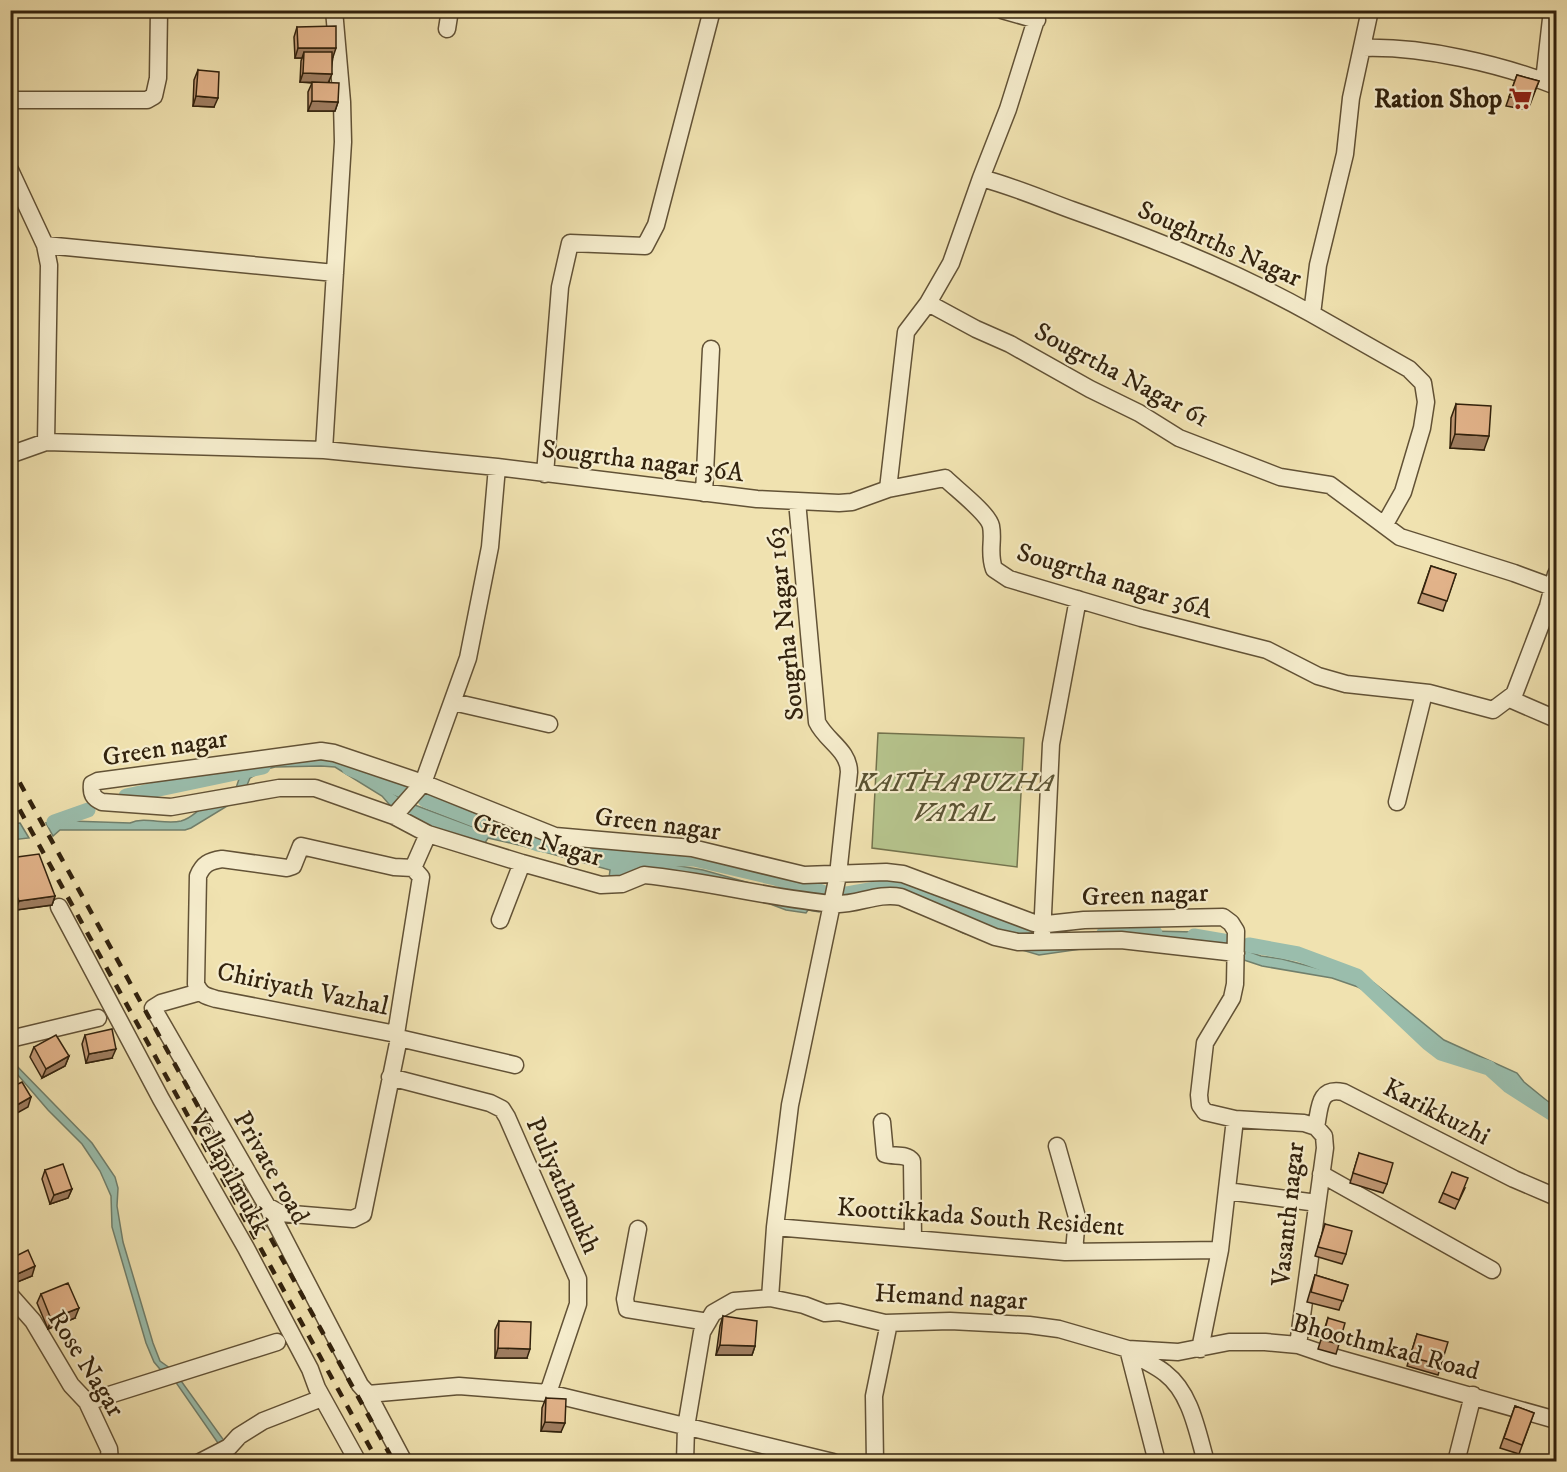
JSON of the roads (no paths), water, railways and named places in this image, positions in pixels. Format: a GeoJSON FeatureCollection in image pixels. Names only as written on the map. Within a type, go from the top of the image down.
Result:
{"type":"FeatureCollection","features":[{"type":"Feature","properties":{"kind":"street"},"geometry":{"type":"LineString","coordinates":[[10,100],[147,99],[154,96],[157,88],[159,10]]}},
{"type":"Feature","properties":{"kind":"street"},"geometry":{"type":"LineString","coordinates":[[324,450],[343,142],[334,10]]}},
{"type":"Feature","properties":{"kind":"street"},"geometry":{"type":"LineString","coordinates":[[447,29],[450,10]]}},
{"type":"Feature","properties":{"kind":"street"},"geometry":{"type":"LineString","coordinates":[[545,474],[560,287],[570,243],[645,246],[656,225],[712,10]]}},
{"type":"Feature","properties":{"kind":"street"},"geometry":{"type":"LineString","coordinates":[[888,489],[906,332],[928,303],[951,263],[1008,109],[1038,15],[1002,10]]}},
{"type":"Feature","properties":{"kind":"street","name":"Soughrths Nagar"},"geometry":{"type":"LineString","coordinates":[[981,178],[1168,245],[1275,293],[1312,314],[1318,265],[1343,163],[1351,98],[1370,10]]}},
{"type":"Feature","properties":{"kind":"street"},"geometry":{"type":"LineString","coordinates":[[1363,48],[1390,47],[1421,52],[1486,65],[1550,84],[1552,10]]}},
{"type":"Feature","properties":{"kind":"street"},"geometry":{"type":"LineString","coordinates":[[10,170],[45,245],[49,265],[46,442],[10,453]]}},
{"type":"Feature","properties":{"kind":"street"},"geometry":{"type":"LineString","coordinates":[[45,245],[335,273]]}},
{"type":"Feature","properties":{"kind":"street","name":"Sougrtha Nagar 61"},"geometry":{"type":"LineString","coordinates":[[928,303],[1140,413],[1179,438],[1280,477],[1330,485],[1400,537],[1554,581]]}},
{"type":"Feature","properties":{"kind":"street"},"geometry":{"type":"LineString","coordinates":[[1312,314],[1409,369],[1423,383],[1426,402],[1422,429],[1403,492],[1385,525]]}},
{"type":"Feature","properties":{"kind":"street"},"geometry":{"type":"LineString","coordinates":[[704,493],[711,349]]}},
{"type":"Feature","properties":{"kind":"street","name":"Sougrtha nagar 36A"},"geometry":{"type":"LineString","coordinates":[[46,442],[324,450],[497,467],[757,499],[839,503],[852,502],[888,489],[945,478],[986,515],[991,526],[990,557],[994,569],[1009,579],[1141,618],[1267,650],[1318,676],[1346,684],[1424,693],[1493,710],[1513,695],[1512,700]]}},
{"type":"Feature","properties":{"kind":"street"},"geometry":{"type":"LineString","coordinates":[[394,816],[423,783],[468,657],[490,547],[497,467]]}},
{"type":"Feature","properties":{"kind":"street","name":"Sougrha Nagar 163"},"geometry":{"type":"LineString","coordinates":[[770,1298],[775,1227],[790,1105],[838,875],[849,762],[822,732],[818,722],[797,501]]}},
{"type":"Feature","properties":{"kind":"street"},"geometry":{"type":"LineString","coordinates":[[1554,581],[1548,606],[1512,700],[1557,719]]}},
{"type":"Feature","properties":{"kind":"street"},"geometry":{"type":"LineString","coordinates":[[1042,929],[1051,744],[1078,599]]}},
{"type":"Feature","properties":{"kind":"street"},"geometry":{"type":"LineString","coordinates":[[1397,802],[1424,693]]}},
{"type":"Feature","properties":{"kind":"street"},"geometry":{"type":"LineString","coordinates":[[453,702],[549,724]]}},
{"type":"Feature","properties":{"kind":"street","name":"Green nagar"},"geometry":{"type":"LineString","coordinates":[[394,816],[315,788],[279,788],[171,807],[102,802],[94,798],[92,792],[93,784],[98,781],[321,751],[334,753],[423,783],[555,837],[692,848],[804,875],[903,873],[1042,929],[1084,920],[1223,917],[1236,931],[1235,984],[1232,998],[1205,1043],[1199,1095],[1200,1106],[1205,1112],[1235,1119],[1304,1123],[1316,1127]]}},
{"type":"Feature","properties":{"kind":"street","name":"Green Nagar"},"geometry":{"type":"LineString","coordinates":[[394,816],[428,834],[602,885],[622,884],[644,875],[847,905],[892,895],[995,937],[1018,942],[1121,940],[1236,953]]}},
{"type":"Feature","properties":{"kind":"street"},"geometry":{"type":"LineString","coordinates":[[428,834],[413,868],[421,876],[398,1036],[515,1065]]}},
{"type":"Feature","properties":{"kind":"street","name":"Chiriyath Vazhal"},"geometry":{"type":"LineString","coordinates":[[267,1206],[280,1213],[311,1216],[353,1219],[363,1214],[390,1077],[399,1044],[398,1036],[216,999],[200,992],[196,984],[198,876],[202,866],[212,860],[222,859],[287,868],[293,866],[301,846],[394,867],[413,868]]}},
{"type":"Feature","properties":{"kind":"street"},"geometry":{"type":"LineString","coordinates":[[500,920],[522,863]]}},
{"type":"Feature","properties":{"kind":"street","name":"Vellapilmukk"},"geometry":{"type":"LineString","coordinates":[[59,907],[161,1099],[246,1248],[310,1369],[322,1398],[358,1461]]}},
{"type":"Feature","properties":{"kind":"street","name":"Private road"},"geometry":{"type":"LineString","coordinates":[[200,992],[162,1003],[153,1008],[267,1206],[360,1384],[368,1394],[404,1461]]}},
{"type":"Feature","properties":{"kind":"street"},"geometry":{"type":"LineString","coordinates":[[10,1039],[98,1018]]}},
{"type":"Feature","properties":{"kind":"street","name":"Puliyathmukh"},"geometry":{"type":"LineString","coordinates":[[390,1077],[490,1102],[502,1109],[507,1117],[578,1279],[578,1304],[548,1393]]}},
{"type":"Feature","properties":{"kind":"street","name":"Karikkuzhi"},"geometry":{"type":"LineString","coordinates":[[1316,1127],[1321,1101],[1326,1094],[1334,1090],[1343,1092],[1514,1179],[1557,1197]]}},
{"type":"Feature","properties":{"kind":"street"},"geometry":{"type":"LineString","coordinates":[[1200,1349],[1220,1250],[1235,1119]]}},
{"type":"Feature","properties":{"kind":"street"},"geometry":{"type":"LineString","coordinates":[[882,1122],[885,1154],[904,1156],[912,1161],[914,1239]]}},
{"type":"Feature","properties":{"kind":"street","name":"Vasanth nagar"},"geometry":{"type":"LineString","coordinates":[[1298,1345],[1321,1174],[1324,1136],[1316,1127]]}},
{"type":"Feature","properties":{"kind":"street"},"geometry":{"type":"LineString","coordinates":[[1057,1146],[1077,1217],[1074,1252]]}},
{"type":"Feature","properties":{"kind":"street"},"geometry":{"type":"LineString","coordinates":[[1321,1174],[1492,1270]]}},
{"type":"Feature","properties":{"kind":"street"},"geometry":{"type":"LineString","coordinates":[[1227,1191],[1317,1203]]}},
{"type":"Feature","properties":{"kind":"street","name":"Koottikkada South Resident"},"geometry":{"type":"LineString","coordinates":[[775,1227],[1074,1252],[1220,1250]]}},
{"type":"Feature","properties":{"kind":"street"},"geometry":{"type":"LineString","coordinates":[[638,1229],[625,1299],[627,1309],[708,1322],[702,1332],[686,1427],[685,1461]]}},
{"type":"Feature","properties":{"kind":"street","name":"Rose Nagar"},"geometry":{"type":"LineString","coordinates":[[10,1295],[33,1321],[71,1385],[87,1402],[109,1449],[110,1461]]}},
{"type":"Feature","properties":{"kind":"street","name":"Hemand nagar"},"geometry":{"type":"LineString","coordinates":[[708,1322],[713,1313],[734,1301],[770,1298],[804,1305],[825,1313],[839,1312],[889,1323],[950,1321],[1059,1329],[1128,1349]]}},
{"type":"Feature","properties":{"kind":"street"},"geometry":{"type":"LineString","coordinates":[[874,1461],[874,1396],[889,1323]]}},
{"type":"Feature","properties":{"kind":"street"},"geometry":{"type":"LineString","coordinates":[[87,1402],[276,1342]]}},
{"type":"Feature","properties":{"kind":"street","name":"Bhoothmkad Road"},"geometry":{"type":"LineString","coordinates":[[1128,1349],[1178,1352],[1229,1342],[1298,1345],[1557,1420]]}},
{"type":"Feature","properties":{"kind":"street"},"geometry":{"type":"LineString","coordinates":[[1128,1349],[1156,1461]]}},
{"type":"Feature","properties":{"kind":"street"},"geometry":{"type":"LineString","coordinates":[[1128,1349],[1167,1374],[1175,1383],[1188,1403],[1206,1461]]}},
{"type":"Feature","properties":{"kind":"street"},"geometry":{"type":"LineString","coordinates":[[368,1394],[459,1386],[548,1393],[833,1461]]}},
{"type":"Feature","properties":{"kind":"street"},"geometry":{"type":"LineString","coordinates":[[1456,1461],[1473,1395]]}},
{"type":"Feature","properties":{"kind":"street"},"geometry":{"type":"LineString","coordinates":[[200,1461],[229,1447],[239,1436],[263,1421],[322,1398]]}},
{"type":"Feature","properties":{"kind":"waterway"},"geometry":{"type":"LineString","coordinates":[[126,796],[263,767]]}},
{"type":"Feature","properties":{"kind":"waterway"},"geometry":{"type":"LineString","coordinates":[[349,768],[407,792]]}},
{"type":"Feature","properties":{"kind":"waterway"},"geometry":{"type":"LineString","coordinates":[[425,800],[538,844],[633,858],[694,859],[775,878],[822,892]]}},
{"type":"Feature","properties":{"kind":"waterway"},"geometry":{"type":"LineString","coordinates":[[54,822],[88,810]]}},
{"type":"Feature","properties":{"kind":"waterway"},"geometry":{"type":"LineString","coordinates":[[846,894],[914,886],[995,924],[1029,934],[1048,935]]}},
{"type":"Feature","properties":{"kind":"waterway"},"geometry":{"type":"LineString","coordinates":[[1104,933],[1155,933]]}},
{"type":"Feature","properties":{"kind":"waterway"},"geometry":{"type":"LineString","coordinates":[[1194,936],[1229,942]]}},
{"type":"Feature","properties":{"kind":"waterway"},"geometry":{"type":"LineString","coordinates":[[1249,945],[1298,954],[1357,976],[1441,1053],[1489,1068],[1509,1086],[1556,1116]]}},
{"type":"Feature","properties":{"kind":"railway"},"geometry":{"type":"LineString","coordinates":[[10,765],[394,1462]]}},
{"type":"Feature","properties":{"kind":"railway"},"geometry":{"type":"LineString","coordinates":[[10,792],[378,1462]]}},
{"type":"Feature","properties":{"kind":"place","name":"Ration Shop"},"geometry":{"type":"Point","coordinates":[1520,98]}},
{"type":"Feature","properties":{"kind":"park label","name":"KAITHAPUZHA VAYAL"},"geometry":{"type":"Point","coordinates":[955,797]}}]}
